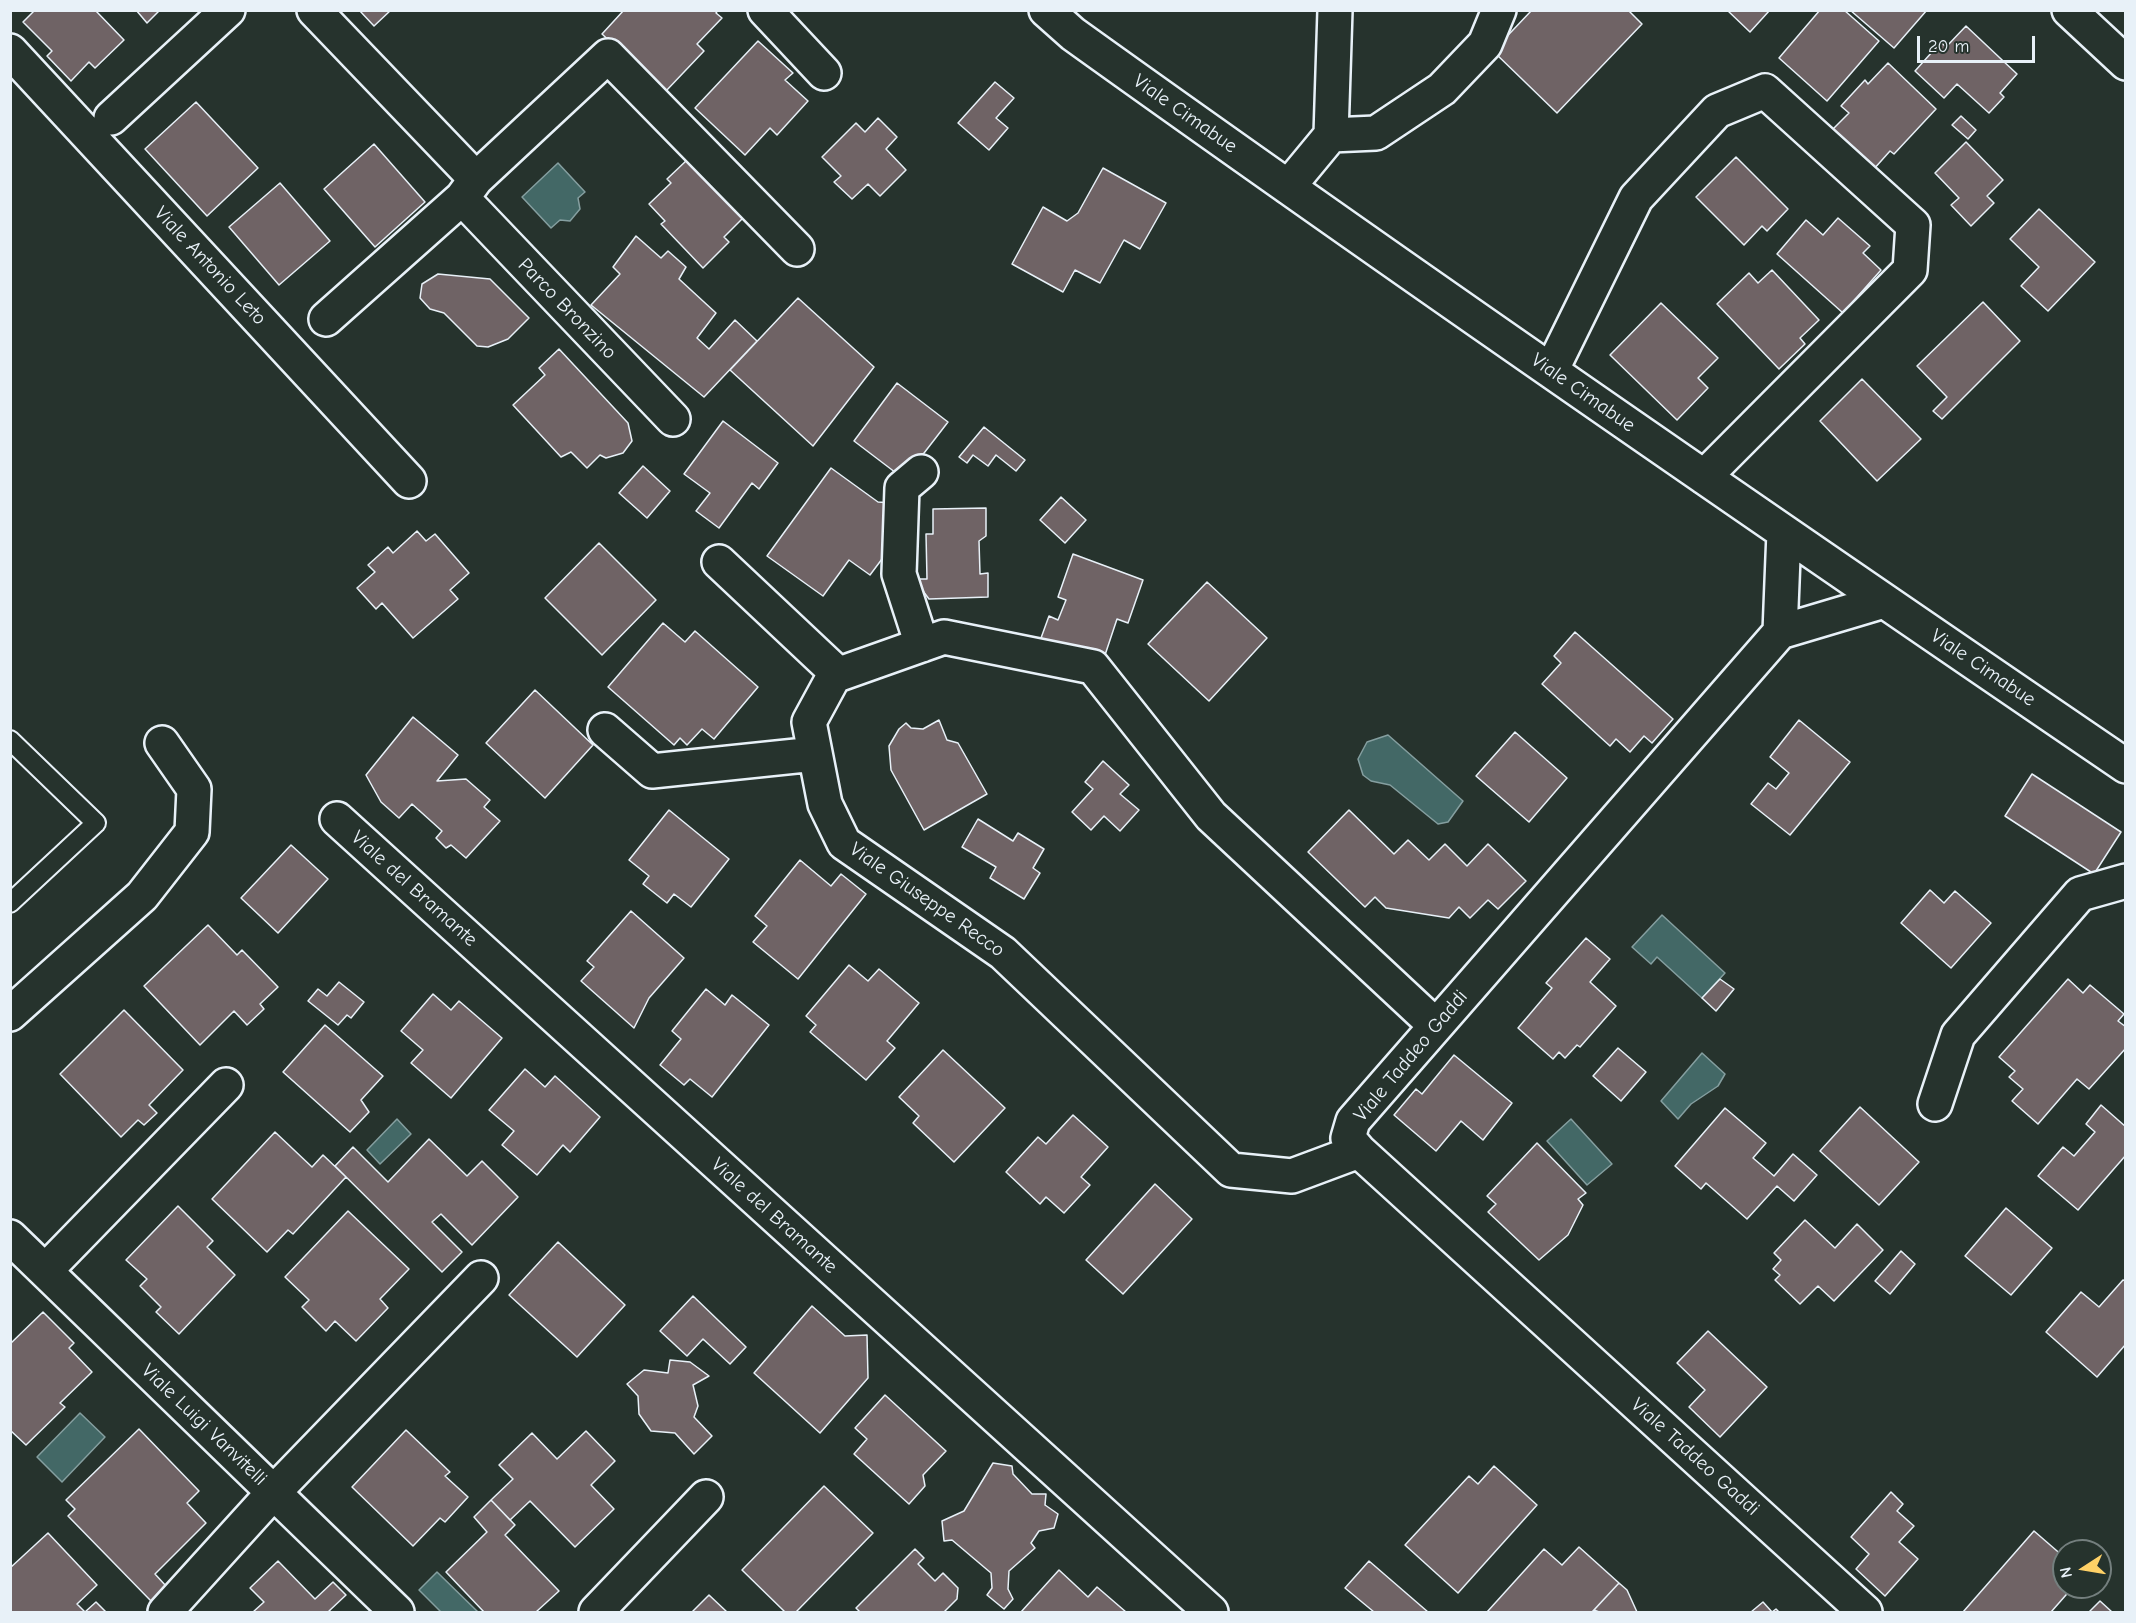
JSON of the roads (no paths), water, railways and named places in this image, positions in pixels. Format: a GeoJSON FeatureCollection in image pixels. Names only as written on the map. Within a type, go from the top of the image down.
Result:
{"type":"FeatureCollection","features":[{"type":"Feature","properties":{"kind":"street"},"geometry":{"type":"LineString","coordinates":[[111,118],[228,10]]}},
{"type":"Feature","properties":{"kind":"street","name":"Parco Bronzino"},"geometry":{"type":"LineString","coordinates":[[314,10],[673,419]]}},
{"type":"Feature","properties":{"kind":"street"},"geometry":{"type":"LineString","coordinates":[[765,10],[824,73]]}},
{"type":"Feature","properties":{"kind":"street","name":"Viale Cimabue"},"geometry":{"type":"LineString","coordinates":[[1046,10],[1073,34],[1288,187],[1704,477],[2126,766]]}},
{"type":"Feature","properties":{"kind":"street"},"geometry":{"type":"LineString","coordinates":[[1288,187],[1331,135],[1335,10]]}},
{"type":"Feature","properties":{"kind":"street"},"geometry":{"type":"LineString","coordinates":[[1331,135],[1376,133],[1442,89],[1485,44],[1499,10]]}},
{"type":"Feature","properties":{"kind":"street"},"geometry":{"type":"LineString","coordinates":[[2069,10],[2126,63]]}},
{"type":"Feature","properties":{"kind":"street","name":"Viale Antonio Leto"},"geometry":{"type":"LineString","coordinates":[[10,51],[409,480]]}},
{"type":"Feature","properties":{"kind":"street"},"geometry":{"type":"LineString","coordinates":[[326,319],[469,189],[608,56],[797,249]]}},
{"type":"Feature","properties":{"kind":"street"},"geometry":{"type":"LineString","coordinates":[[1551,371],[1636,198],[1717,111],[1765,91],[1913,225],[1910,270],[1704,477]]}},
{"type":"Feature","properties":{"kind":"street"},"geometry":{"type":"LineString","coordinates":[[921,472],[902,488],[899,574],[922,645]]}},
{"type":"Feature","properties":{"kind":"street"},"geometry":{"type":"LineString","coordinates":[[1784,532],[1780,632],[1884,601]]}},
{"type":"Feature","properties":{"kind":"street"},"geometry":{"type":"LineString","coordinates":[[719,562],[838,674],[944,638],[1093,667],[1211,816],[1435,1025]]}},
{"type":"Feature","properties":{"kind":"street","name":"Viale Taddeo Gaddi"},"geometry":{"type":"LineString","coordinates":[[1780,632],[1353,1120],[1348,1138],[1359,1151],[1865,1612]]}},
{"type":"Feature","properties":{"kind":"street","name":"Viale Giuseppe Recco"},"geometry":{"type":"LineString","coordinates":[[838,674],[834,676],[809,722],[825,804],[844,843],[1003,953],[1231,1170],[1292,1176],[1359,1151]]}},
{"type":"Feature","properties":{"kind":"street"},"geometry":{"type":"LineString","coordinates":[[605,730],[652,771],[815,754]]}},
{"type":"Feature","properties":{"kind":"street"},"geometry":{"type":"LineString","coordinates":[[10,1014],[142,896],[192,832],[194,789],[162,743]]}},
{"type":"Feature","properties":{"kind":"street","name":"Viale del Bramante"},"geometry":{"type":"LineString","coordinates":[[337,819],[1210,1612]]}},
{"type":"Feature","properties":{"kind":"street"},"geometry":{"type":"LineString","coordinates":[[1935,1104],[1958,1035],[2080,894],[2126,881]]}},
{"type":"Feature","properties":{"kind":"street"},"geometry":{"type":"LineString","coordinates":[[45,1271],[226,1085]]}},
{"type":"Feature","properties":{"kind":"street","name":"Viale Luigi Vanvitelli"},"geometry":{"type":"LineString","coordinates":[[10,1237],[397,1612]]}},
{"type":"Feature","properties":{"kind":"street"},"geometry":{"type":"LineString","coordinates":[[165,1612],[273,1492],[481,1278]]}},
{"type":"Feature","properties":{"kind":"street"},"geometry":{"type":"LineString","coordinates":[[596,1612],[706,1497]]}},
{"type":"Feature","properties":{"kind":"lane"},"geometry":{"type":"LineString","coordinates":[[10,740],[96,823],[10,903]]}},
{"type":"Feature","properties":{"kind":"water"},"geometry":{"type":"Polygon","coordinates":[[[558,163],[585,192],[578,198],[580,209],[570,221],[560,220],[551,228],[522,197],[558,163]]]}},
{"type":"Feature","properties":{"kind":"water"},"geometry":{"type":"Polygon","coordinates":[[[1388,735],[1463,801],[1448,822],[1438,824],[1390,785],[1371,781],[1363,775],[1358,759],[1367,742],[1388,735]]]}},
{"type":"Feature","properties":{"kind":"water"},"geometry":{"type":"Polygon","coordinates":[[[1662,915],[1725,973],[1702,998],[1657,957],[1651,964],[1632,947],[1662,915]]]}},
{"type":"Feature","properties":{"kind":"water"},"geometry":{"type":"Polygon","coordinates":[[[1702,1053],[1725,1074],[1718,1086],[1691,1104],[1678,1119],[1661,1101],[1702,1053]]]}},
{"type":"Feature","properties":{"kind":"water"},"geometry":{"type":"Polygon","coordinates":[[[397,1119],[411,1134],[380,1164],[367,1150],[397,1119]]]}},
{"type":"Feature","properties":{"kind":"water"},"geometry":{"type":"Polygon","coordinates":[[[1571,1119],[1612,1164],[1587,1185],[1547,1141],[1571,1119]]]}},
{"type":"Feature","properties":{"kind":"water"},"geometry":{"type":"Polygon","coordinates":[[[80,1413],[105,1437],[62,1482],[37,1457],[80,1413]]]}},
{"type":"Feature","properties":{"kind":"water"},"geometry":{"type":"Polygon","coordinates":[[[437,1572],[478,1612],[441,1612],[419,1590],[437,1572]]]}}]}
